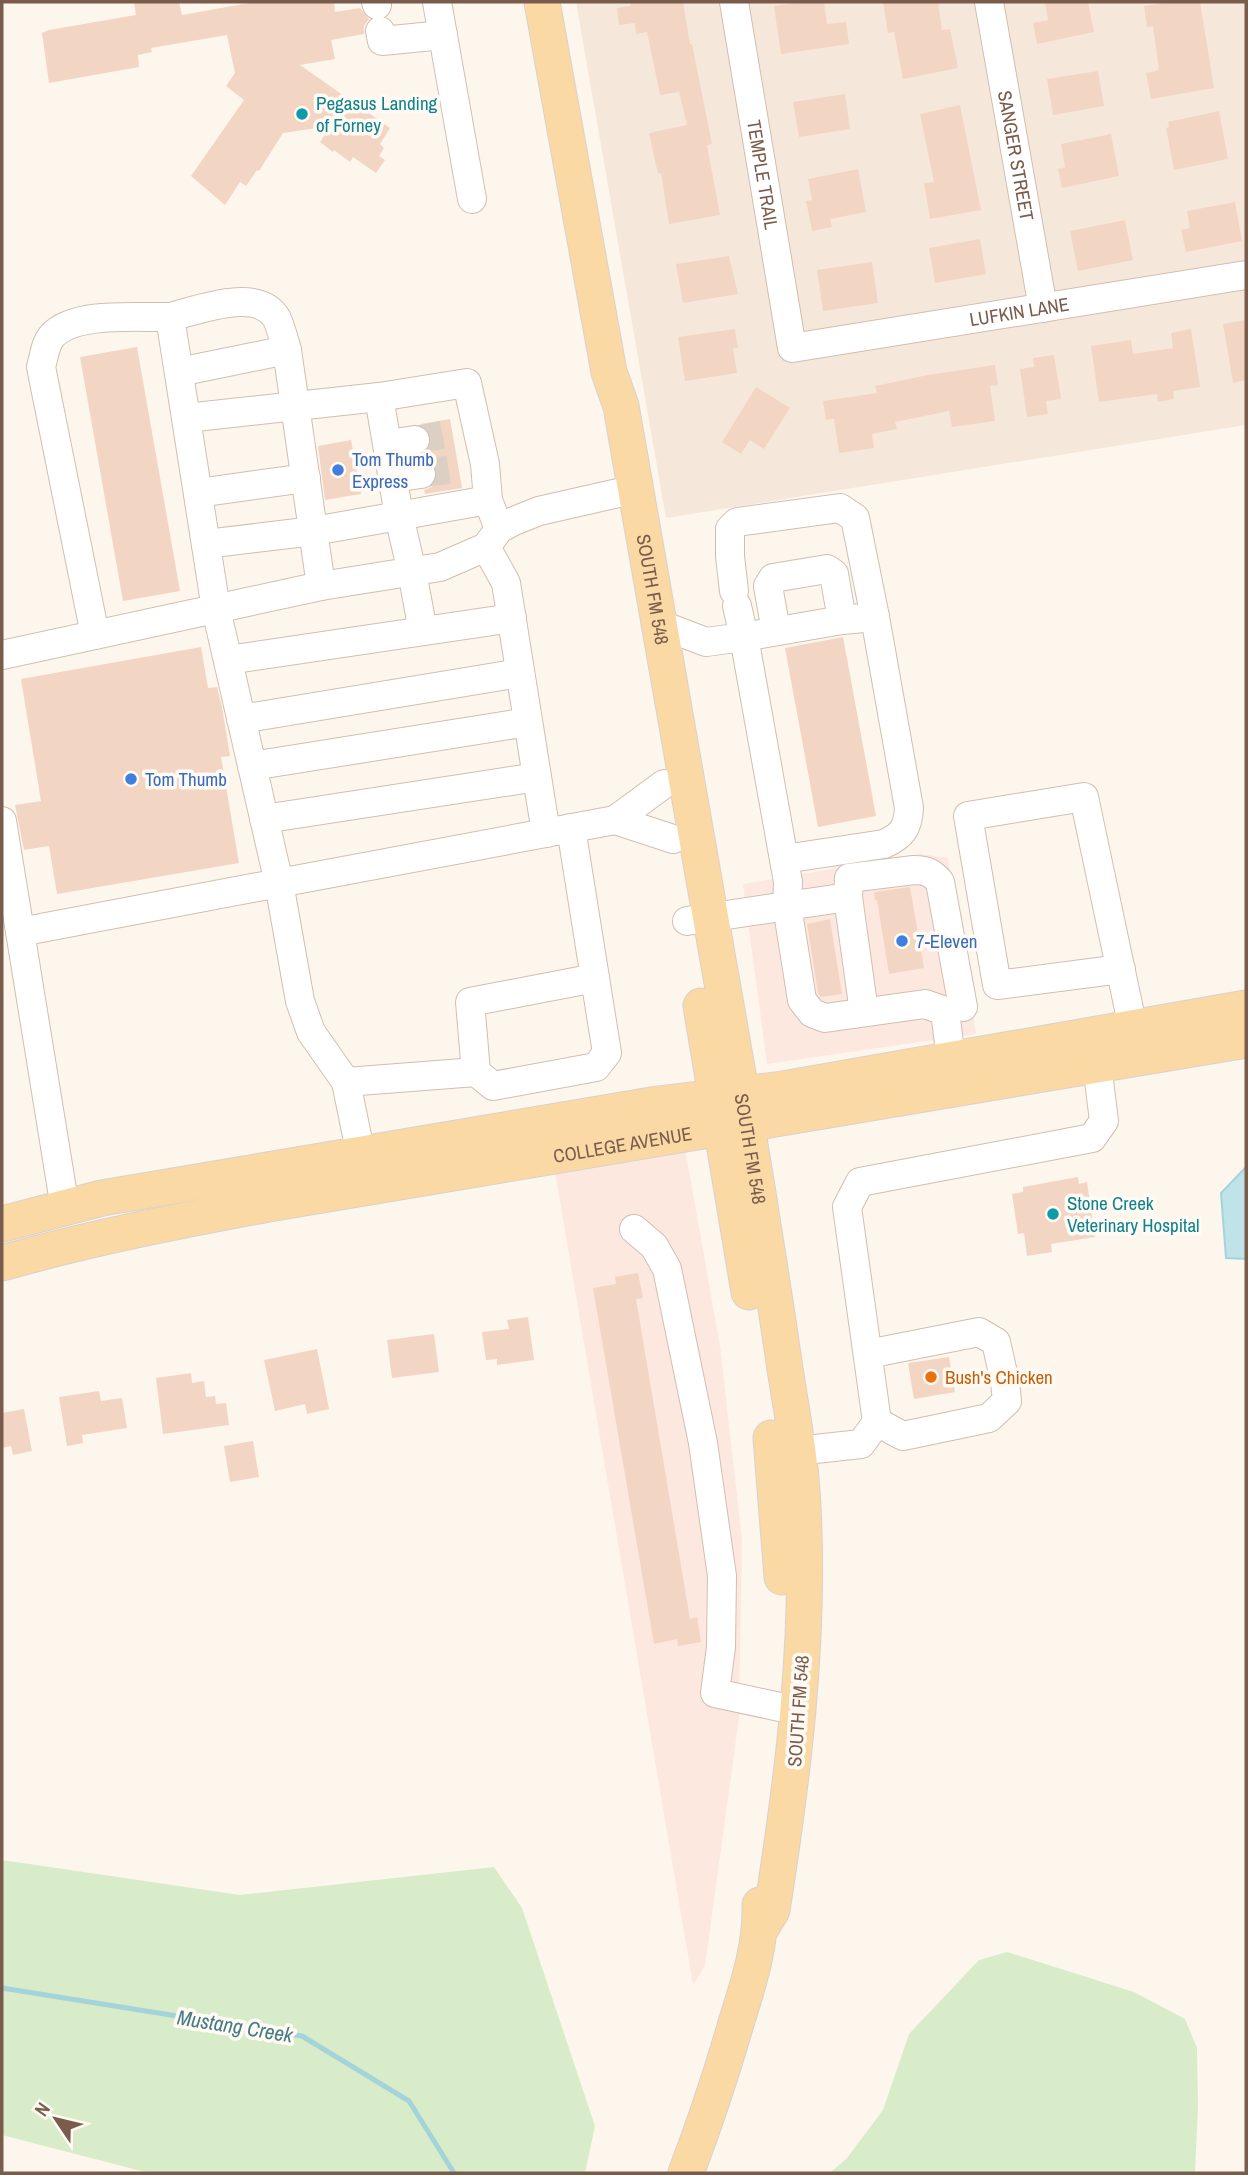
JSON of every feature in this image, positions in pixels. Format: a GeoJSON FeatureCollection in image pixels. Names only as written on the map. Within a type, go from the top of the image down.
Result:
{"type":"FeatureCollection","features":[{"type":"Feature","properties":{"kind":"main road","name":"SOUTH FM 548"},"geometry":{"type":"LineString","coordinates":[[542,2],[609,372],[621,406],[625,491],[673,839],[699,920]]}},
{"type":"Feature","properties":{"kind":"main road","name":"SOUTH FM 548"},"geometry":{"type":"LineString","coordinates":[[625,491],[669,670],[699,920],[731,1110],[797,1449],[803,1505],[801,1694],[793,1776],[772,1910],[761,1928]]}},
{"type":"Feature","properties":{"kind":"main road","name":"COLLEGE AVENUE"},"geometry":{"type":"LineString","coordinates":[[2,1224],[102,1198],[658,1104],[731,1110],[783,1089],[1246,1008]]}},
{"type":"Feature","properties":{"kind":"main road","name":"COLLEGE AVENUE"},"geometry":{"type":"LineString","coordinates":[[2,1263],[125,1231],[367,1188],[731,1110],[1097,1065],[1246,1040]]}},
{"type":"Feature","properties":{"kind":"main road","name":"SOUTH FM 548"},"geometry":{"type":"LineString","coordinates":[[686,2173],[723,2069],[761,1928],[760,1903],[771,1839],[783,1667],[783,1589],[776,1481],[731,1110]]}},
{"type":"Feature","properties":{"kind":"street"},"geometry":{"type":"LineString","coordinates":[[437,2],[472,200]]}},
{"type":"Feature","properties":{"kind":"street","name":"TEMPLE TRAIL"},"geometry":{"type":"LineString","coordinates":[[734,2],[792,348]]}},
{"type":"Feature","properties":{"kind":"street","name":"SANGER STREET"},"geometry":{"type":"LineString","coordinates":[[989,2],[1043,308]]}},
{"type":"Feature","properties":{"kind":"street"},"geometry":{"type":"LineString","coordinates":[[378,12],[383,41],[443,35]]}},
{"type":"Feature","properties":{"kind":"street","name":"LUFKIN LANE"},"geometry":{"type":"LineString","coordinates":[[792,348],[1246,275]]}},
{"type":"Feature","properties":{"kind":"street"},"geometry":{"type":"LineString","coordinates":[[95,635],[41,367],[45,348],[52,337],[65,327],[86,319],[170,317],[239,301],[265,307],[276,318],[287,350],[297,408],[321,586]]}},
{"type":"Feature","properties":{"kind":"street"},"geometry":{"type":"LineString","coordinates":[[170,317],[216,609],[279,883],[300,1001],[311,1032],[346,1082],[367,1188]]}},
{"type":"Feature","properties":{"kind":"street"},"geometry":{"type":"LineString","coordinates":[[179,372],[287,350]]}},
{"type":"Feature","properties":{"kind":"street"},"geometry":{"type":"LineString","coordinates":[[186,418],[297,408],[467,383],[465,430],[471,466],[488,500],[492,538],[506,583],[537,777],[558,831],[595,978],[607,1053],[596,1067],[494,1086],[476,1072],[346,1082]]}},
{"type":"Feature","properties":{"kind":"street"},"geometry":{"type":"LineString","coordinates":[[380,397],[402,442],[393,478],[422,631]]}},
{"type":"Feature","properties":{"kind":"street"},"geometry":{"type":"LineString","coordinates":[[393,478],[421,474]]}},
{"type":"Feature","properties":{"kind":"street"},"geometry":{"type":"LineString","coordinates":[[198,493],[306,478]]}},
{"type":"Feature","properties":{"kind":"street"},"geometry":{"type":"LineString","coordinates":[[2,655],[321,586],[440,566],[539,511],[625,491]]}},
{"type":"Feature","properties":{"kind":"street"},"geometry":{"type":"LineString","coordinates":[[206,544],[314,531],[488,500]]}},
{"type":"Feature","properties":{"kind":"street"},"geometry":{"type":"LineString","coordinates":[[785,859],[884,844],[899,837],[908,824],[909,808],[855,518],[840,508],[737,522],[730,528],[730,556],[736,599],[785,859],[787,906],[802,1000],[812,1013],[825,1017],[925,1004],[954,1009],[988,1000],[997,985],[968,816],[1084,797],[1133,1028]]}},
{"type":"Feature","properties":{"kind":"street"},"geometry":{"type":"LineString","coordinates":[[776,631],[768,586],[773,578],[827,569],[834,574],[842,620]]}},
{"type":"Feature","properties":{"kind":"street"},"geometry":{"type":"LineString","coordinates":[[659,624],[706,642],[875,617]]}},
{"type":"Feature","properties":{"kind":"street"},"geometry":{"type":"LineString","coordinates":[[228,660],[512,618]]}},
{"type":"Feature","properties":{"kind":"street"},"geometry":{"type":"LineString","coordinates":[[669,670],[706,642]]}},
{"type":"Feature","properties":{"kind":"street"},"geometry":{"type":"LineString","coordinates":[[241,719],[520,673]]}},
{"type":"Feature","properties":{"kind":"street"},"geometry":{"type":"LineString","coordinates":[[252,766],[528,722]]}},
{"type":"Feature","properties":{"kind":"street"},"geometry":{"type":"LineString","coordinates":[[264,819],[537,777]]}},
{"type":"Feature","properties":{"kind":"street"},"geometry":{"type":"LineString","coordinates":[[20,932],[615,820],[664,784]]}},
{"type":"Feature","properties":{"kind":"street"},"geometry":{"type":"LineString","coordinates":[[615,820],[673,839]]}},
{"type":"Feature","properties":{"kind":"street"},"geometry":{"type":"LineString","coordinates":[[2,821],[65,1208]]}},
{"type":"Feature","properties":{"kind":"street"},"geometry":{"type":"LineString","coordinates":[[864,1012],[848,897],[849,878],[914,870],[932,873],[940,882],[954,1009],[951,1060]]}},
{"type":"Feature","properties":{"kind":"street"},"geometry":{"type":"LineString","coordinates":[[699,920],[848,897]]}},
{"type":"Feature","properties":{"kind":"street"},"geometry":{"type":"LineString","coordinates":[[997,985],[1121,969]]}},
{"type":"Feature","properties":{"kind":"street"},"geometry":{"type":"LineString","coordinates":[[476,1072],[470,1002],[595,978]]}},
{"type":"Feature","properties":{"kind":"street"},"geometry":{"type":"LineString","coordinates":[[797,1449],[860,1444],[877,1422],[847,1207],[860,1182],[1092,1138],[1104,1121],[1097,1065]]}},
{"type":"Feature","properties":{"kind":"street"},"geometry":{"type":"LineString","coordinates":[[634,1229],[654,1245],[667,1269],[703,1443],[722,1576],[721,1647],[715,1693],[780,1707]]}},
{"type":"Feature","properties":{"kind":"street"},"geometry":{"type":"LineString","coordinates":[[868,1354],[979,1332],[996,1342],[1005,1382],[1007,1401],[989,1418],[903,1436],[877,1422]]}},
{"type":"Feature","properties":{"kind":"shaded area"},"geometry":{"type":"Polygon","coordinates":[[[576,2],[1246,2],[1246,425],[666,518],[576,2]]]}},
{"type":"Feature","properties":{"kind":"shaded area"},"geometry":{"type":"Polygon","coordinates":[[[920,854],[948,858],[976,1034],[767,1064],[743,884],[920,854]]]}},
{"type":"Feature","properties":{"kind":"shaded area"},"geometry":{"type":"Polygon","coordinates":[[[685,1148],[720,1346],[742,1539],[739,1718],[705,1966],[693,1985],[555,1172],[685,1148]]]}},
{"type":"Feature","properties":{"kind":"green space"},"geometry":{"type":"Polygon","coordinates":[[[2,1860],[240,1895],[494,1867],[522,1908],[595,2126],[585,2173],[149,2173],[2,2135],[2,1860]]]}},
{"type":"Feature","properties":{"kind":"green space"},"geometry":{"type":"Polygon","coordinates":[[[1007,1952],[1134,1992],[1185,2019],[1197,2048],[1195,2173],[830,2173],[847,2158],[883,2110],[909,2034],[979,1960],[1007,1952]]]}},
{"type":"Feature","properties":{"kind":"water"},"geometry":{"type":"Polygon","coordinates":[[[1246,1167],[1246,1259],[1226,1258],[1221,1193],[1246,1167]]]}},
{"type":"Feature","properties":{"kind":"building","name":"Pegasus Landing of Forney"},"geometry":{"type":"Polygon","coordinates":[[[134,2],[179,2],[182,15],[255,2],[334,2],[335,12],[360,8],[369,19],[364,26],[364,34],[331,40],[335,59],[300,65],[390,128],[380,144],[384,148],[379,156],[385,160],[376,173],[353,157],[350,162],[334,150],[333,152],[320,142],[331,126],[283,133],[259,171],[257,170],[246,186],[240,182],[225,205],[191,176],[244,100],[226,86],[235,73],[227,35],[151,48],[152,52],[138,55],[139,67],[49,83],[42,33],[136,15],[134,2]]]}},
{"type":"Feature","properties":{"kind":"building"},"geometry":{"type":"Polygon","coordinates":[[[630,2],[683,2],[712,144],[707,145],[720,215],[669,224],[661,173],[658,174],[649,133],[687,125],[679,92],[660,95],[647,32],[636,34],[635,23],[619,25],[617,8],[631,6],[630,2]]]}},
{"type":"Feature","properties":{"kind":"building"},"geometry":{"type":"Polygon","coordinates":[[[824,2],[827,24],[846,22],[849,44],[781,54],[774,6],[824,2]]]}},
{"type":"Feature","properties":{"kind":"building"},"geometry":{"type":"Polygon","coordinates":[[[883,2],[938,2],[942,30],[950,29],[958,68],[903,79],[894,32],[888,33],[883,2]]]}},
{"type":"Feature","properties":{"kind":"building"},"geometry":{"type":"Polygon","coordinates":[[[1045,2],[1088,2],[1094,32],[1037,44],[1033,23],[1048,20],[1045,2]]]}},
{"type":"Feature","properties":{"kind":"building"},"geometry":{"type":"Polygon","coordinates":[[[1200,2],[1214,88],[1151,99],[1146,73],[1159,70],[1153,26],[1147,27],[1144,6],[1200,2]]]}},
{"type":"Feature","properties":{"kind":"building"},"geometry":{"type":"Polygon","coordinates":[[[1098,71],[1104,106],[1053,115],[1047,79],[1098,71]]]}},
{"type":"Feature","properties":{"kind":"building"},"geometry":{"type":"Polygon","coordinates":[[[845,94],[850,129],[799,137],[793,102],[845,94]]]}},
{"type":"Feature","properties":{"kind":"building"},"geometry":{"type":"Polygon","coordinates":[[[960,105],[981,210],[930,219],[924,183],[934,182],[920,114],[960,105]]]}},
{"type":"Feature","properties":{"kind":"building"},"geometry":{"type":"Polygon","coordinates":[[[1219,111],[1228,159],[1174,170],[1166,128],[1169,127],[1168,122],[1219,111]]]}},
{"type":"Feature","properties":{"kind":"building"},"geometry":{"type":"Polygon","coordinates":[[[1111,134],[1119,176],[1062,188],[1058,169],[1065,167],[1061,144],[1111,134]]]}},
{"type":"Feature","properties":{"kind":"building"},"geometry":{"type":"Polygon","coordinates":[[[858,169],[866,212],[830,219],[832,227],[812,231],[806,201],[812,200],[808,179],[858,169]]]}},
{"type":"Feature","properties":{"kind":"building"},"geometry":{"type":"Polygon","coordinates":[[[1235,202],[1242,241],[1186,252],[1181,230],[1190,228],[1187,211],[1235,202]]]}},
{"type":"Feature","properties":{"kind":"building"},"geometry":{"type":"Polygon","coordinates":[[[1125,220],[1133,260],[1078,271],[1070,231],[1125,220]]]}},
{"type":"Feature","properties":{"kind":"building"},"geometry":{"type":"Polygon","coordinates":[[[980,239],[986,274],[935,283],[929,248],[980,239]]]}},
{"type":"Feature","properties":{"kind":"building"},"geometry":{"type":"Polygon","coordinates":[[[729,256],[738,294],[683,303],[676,264],[729,256]]]}},
{"type":"Feature","properties":{"kind":"building"},"geometry":{"type":"Polygon","coordinates":[[[872,262],[878,303],[823,311],[817,270],[872,262]]]}},
{"type":"Feature","properties":{"kind":"building"},"geometry":{"type":"Polygon","coordinates":[[[1246,320],[1246,380],[1233,383],[1223,324],[1246,320]]]}},
{"type":"Feature","properties":{"kind":"building"},"geometry":{"type":"Polygon","coordinates":[[[735,329],[738,348],[733,348],[737,373],[685,381],[678,337],[735,329]]]}},
{"type":"Feature","properties":{"kind":"building"},"geometry":{"type":"Polygon","coordinates":[[[1191,329],[1200,387],[1173,391],[1174,399],[1158,402],[1157,394],[1099,402],[1091,346],[1131,340],[1133,354],[1173,348],[1171,333],[1191,329]]]}},
{"type":"Feature","properties":{"kind":"building"},"geometry":{"type":"Polygon","coordinates":[[[137,347],[180,591],[123,601],[80,357],[137,347]]]}},
{"type":"Feature","properties":{"kind":"building"},"geometry":{"type":"Polygon","coordinates":[[[1054,355],[1061,399],[1046,401],[1048,414],[1027,417],[1020,369],[1034,367],[1033,358],[1054,355]]]}},
{"type":"Feature","properties":{"kind":"building"},"geometry":{"type":"Polygon","coordinates":[[[995,365],[998,385],[990,386],[995,421],[952,427],[949,411],[895,422],[897,429],[872,434],[874,448],[839,453],[834,419],[826,420],[823,401],[877,393],[875,386],[995,365]]]}},
{"type":"Feature","properties":{"kind":"building"},"geometry":{"type":"Polygon","coordinates":[[[756,387],[790,408],[764,449],[750,440],[741,454],[722,442],[756,387]]]}},
{"type":"Feature","properties":{"kind":"building"},"geometry":{"type":"Polygon","coordinates":[[[450,419],[462,488],[425,494],[424,490],[432,487],[436,481],[437,472],[434,463],[427,458],[418,458],[430,447],[431,438],[428,430],[421,424],[450,419]]]}},
{"type":"Feature","properties":{"kind":"building","name":"Tom Thumb Express"},"geometry":{"type":"Polygon","coordinates":[[[351,440],[361,494],[325,500],[318,446],[351,440]]]}},
{"type":"Feature","properties":{"kind":"building"},"geometry":{"type":"Polygon","coordinates":[[[843,637],[876,816],[818,827],[785,648],[843,637]]]}},
{"type":"Feature","properties":{"kind":"building","name":"Tom Thumb"},"geometry":{"type":"Polygon","coordinates":[[[201,647],[208,688],[217,687],[222,707],[230,756],[221,757],[239,863],[57,894],[49,846],[24,850],[15,805],[41,801],[21,679],[201,647]]]}},
{"type":"Feature","properties":{"kind":"building","name":"7-Eleven"},"geometry":{"type":"Polygon","coordinates":[[[910,887],[924,968],[889,974],[874,892],[910,887]]]}},
{"type":"Feature","properties":{"kind":"building"},"geometry":{"type":"Polygon","coordinates":[[[830,919],[842,994],[821,997],[818,993],[807,924],[830,919]]]}},
{"type":"Feature","properties":{"kind":"building","name":"Stone Creek Veterinary Hospital"},"geometry":{"type":"Polygon","coordinates":[[[1078,1177],[1079,1184],[1087,1182],[1095,1237],[1051,1244],[1052,1252],[1027,1256],[1024,1233],[1018,1234],[1012,1194],[1023,1192],[1023,1187],[1078,1177]]]}},
{"type":"Feature","properties":{"kind":"building"},"geometry":{"type":"Polygon","coordinates":[[[638,1273],[643,1298],[636,1299],[690,1619],[697,1617],[701,1642],[678,1646],[677,1639],[654,1644],[593,1288],[616,1284],[615,1277],[638,1273]]]}},
{"type":"Feature","properties":{"kind":"building"},"geometry":{"type":"Polygon","coordinates":[[[528,1317],[534,1360],[497,1365],[497,1359],[486,1360],[482,1332],[509,1329],[507,1320],[528,1317]]]}},
{"type":"Feature","properties":{"kind":"building"},"geometry":{"type":"Polygon","coordinates":[[[434,1334],[439,1372],[392,1378],[387,1340],[434,1334]]]}},
{"type":"Feature","properties":{"kind":"building"},"geometry":{"type":"Polygon","coordinates":[[[317,1349],[329,1409],[307,1414],[305,1404],[275,1411],[264,1360],[317,1349]]]}},
{"type":"Feature","properties":{"kind":"building","name":"Bush's Chicken"},"geometry":{"type":"Polygon","coordinates":[[[949,1357],[955,1392],[914,1399],[908,1363],[949,1357]]]}},
{"type":"Feature","properties":{"kind":"building"},"geometry":{"type":"Polygon","coordinates":[[[191,1373],[192,1383],[204,1381],[206,1397],[215,1396],[216,1404],[226,1403],[229,1425],[163,1434],[156,1378],[191,1373]]]}},
{"type":"Feature","properties":{"kind":"building"},"geometry":{"type":"Polygon","coordinates":[[[99,1391],[101,1401],[122,1398],[127,1428],[82,1435],[83,1443],[67,1446],[59,1397],[99,1391]]]}},
{"type":"Feature","properties":{"kind":"building"},"geometry":{"type":"Polygon","coordinates":[[[24,1409],[32,1451],[13,1455],[11,1446],[2,1448],[2,1413],[24,1409]]]}},
{"type":"Feature","properties":{"kind":"building"},"geometry":{"type":"Polygon","coordinates":[[[253,1441],[259,1477],[230,1482],[224,1446],[253,1441]]]}},
{"type":"Feature","properties":{"kind":"waterway","name":"Mustang Creek"},"geometry":{"type":"LineString","coordinates":[[2,1988],[302,2036],[409,2101],[454,2173]]}},
{"type":"Feature","properties":{"kind":"tunnel"},"geometry":{"type":"LineString","coordinates":[[415,440],[452,433]]}},
{"type":"Feature","properties":{"kind":"tunnel"},"geometry":{"type":"LineString","coordinates":[[421,474],[458,468]]}},
{"type":"Feature","properties":{"kind":"place","name":"Pegasus Landing of Forney"},"geometry":{"type":"Point","coordinates":[302,114]}},
{"type":"Feature","properties":{"kind":"place","name":"Tom Thumb Express"},"geometry":{"type":"Point","coordinates":[338,470]}},
{"type":"Feature","properties":{"kind":"place","name":"Tom Thumb"},"geometry":{"type":"Point","coordinates":[131,779]}},
{"type":"Feature","properties":{"kind":"place","name":"7-Eleven"},"geometry":{"type":"Point","coordinates":[902,941]}},
{"type":"Feature","properties":{"kind":"place","name":"Stone Creek Veterinary Hospital"},"geometry":{"type":"Point","coordinates":[1053,1214]}},
{"type":"Feature","properties":{"kind":"place","name":"Bush's Chicken"},"geometry":{"type":"Point","coordinates":[931,1377]}}]}
